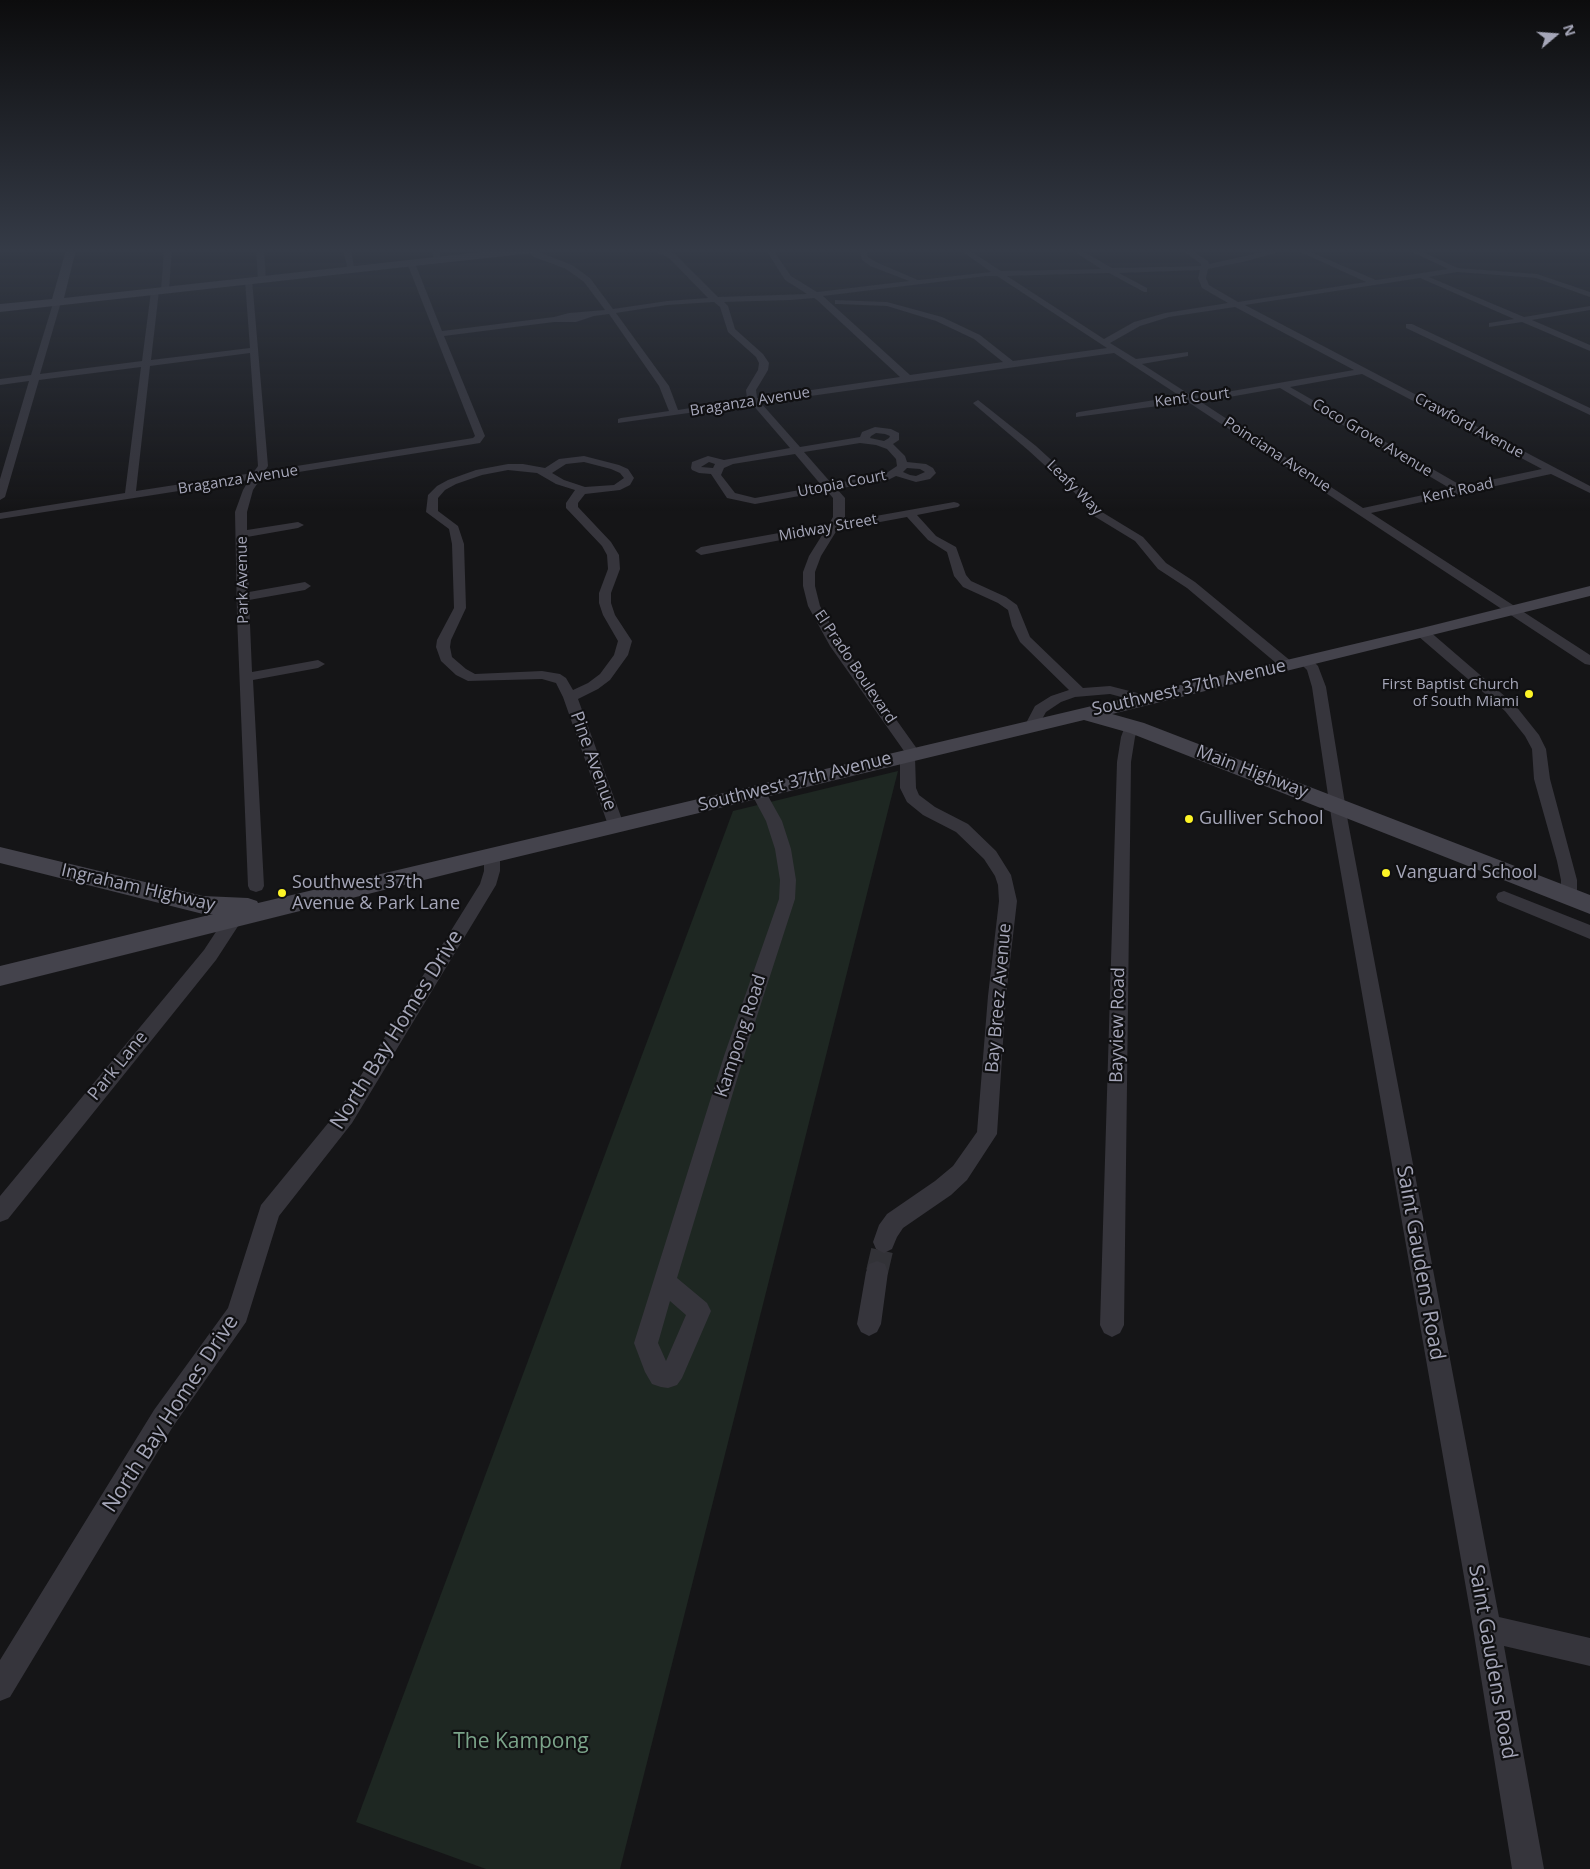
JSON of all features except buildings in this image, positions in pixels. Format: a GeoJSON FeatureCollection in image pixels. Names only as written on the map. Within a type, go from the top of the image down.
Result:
{"type":"FeatureCollection","features":[{"type":"Feature","properties":{"kind":"main road","name":"Southwest 37th Avenue"},"geometry":{"type":"LineString","coordinates":[[0,976],[492,855],[1423,633],[1590,591]]}},
{"type":"Feature","properties":{"kind":"main road"},"geometry":{"type":"LineString","coordinates":[[1131,725],[1124,715],[1136,700]]}},
{"type":"Feature","properties":{"kind":"main road","name":"Main Highway"},"geometry":{"type":"LineString","coordinates":[[1080,714],[1131,725],[1580,901]]}},
{"type":"Feature","properties":{"kind":"main road","name":"Ingraham Highway"},"geometry":{"type":"LineString","coordinates":[[0,855],[203,905],[222,908],[278,907]]}},
{"type":"Feature","properties":{"kind":"street"},"geometry":{"type":"LineString","coordinates":[[0,497],[46,337]]}},
{"type":"Feature","properties":{"kind":"street"},"geometry":{"type":"LineString","coordinates":[[130,497],[146,364],[151,337]]}},
{"type":"Feature","properties":{"kind":"street","name":"Park Avenue"},"geometry":{"type":"LineString","coordinates":[[254,337],[263,466],[248,490],[242,506],[242,534],[243,597],[256,886]]}},
{"type":"Feature","properties":{"kind":"street","name":"Braganza Avenue"},"geometry":{"type":"LineString","coordinates":[[0,516],[476,441],[480,436],[439,337]]}},
{"type":"Feature","properties":{"kind":"street"},"geometry":{"type":"LineString","coordinates":[[629,337],[664,386],[675,413]]}},
{"type":"Feature","properties":{"kind":"street"},"geometry":{"type":"LineString","coordinates":[[739,337],[764,362],[763,370],[750,392],[755,402]]}},
{"type":"Feature","properties":{"kind":"street"},"geometry":{"type":"LineString","coordinates":[[862,337],[906,378]]}},
{"type":"Feature","properties":{"kind":"street"},"geometry":{"type":"LineString","coordinates":[[977,337],[1011,364]]}},
{"type":"Feature","properties":{"kind":"street","name":"Poinciana Avenue"},"geometry":{"type":"LineString","coordinates":[[1097,337],[1590,661]]}},
{"type":"Feature","properties":{"kind":"street"},"geometry":{"type":"LineString","coordinates":[[1104,342],[1113,337]]}},
{"type":"Feature","properties":{"kind":"street","name":"Crawford Avenue"},"geometry":{"type":"LineString","coordinates":[[1298,337],[1590,490]]}},
{"type":"Feature","properties":{"kind":"street"},"geometry":{"type":"LineString","coordinates":[[1433,337],[1590,412]]}},
{"type":"Feature","properties":{"kind":"street"},"geometry":{"type":"LineString","coordinates":[[1564,337],[1590,348]]}},
{"type":"Feature","properties":{"kind":"street"},"geometry":{"type":"LineString","coordinates":[[0,382],[255,350]]}},
{"type":"Feature","properties":{"kind":"street","name":"Braganza Avenue"},"geometry":{"type":"LineString","coordinates":[[621,421],[906,378],[1116,350]]}},
{"type":"Feature","properties":{"kind":"street"},"geometry":{"type":"LineString","coordinates":[[1135,362],[1185,354]]}},
{"type":"Feature","properties":{"kind":"street","name":"Kent Court"},"geometry":{"type":"LineString","coordinates":[[1079,415],[1179,399],[1203,398],[1364,371]]}},
{"type":"Feature","properties":{"kind":"street","name":"Coco Grove Avenue"},"geometry":{"type":"LineString","coordinates":[[1282,384],[1462,491]]}},
{"type":"Feature","properties":{"kind":"street","name":"El Prado Boulevard"},"geometry":{"type":"LineString","coordinates":[[755,402],[839,498],[839,518],[816,553],[809,572],[809,586],[814,606],[837,646],[910,754]]}},
{"type":"Feature","properties":{"kind":"street","name":"Leafy Way"},"geometry":{"type":"LineString","coordinates":[[978,403],[1043,457],[1079,491],[1092,511],[1139,539],[1162,566],[1191,585],[1296,663]]}},
{"type":"Feature","properties":{"kind":"street","name":"Utopia Court"},"geometry":{"type":"LineString","coordinates":[[865,440],[884,444],[897,452],[900,469],[883,478],[751,500],[727,500],[719,480],[720,467],[797,450],[865,440]]}},
{"type":"Feature","properties":{"kind":"street"},"geometry":{"type":"LineString","coordinates":[[584,459],[615,467],[624,471],[629,478],[626,483],[616,488],[582,491],[579,488],[560,482],[546,472],[563,461],[584,459]]}},
{"type":"Feature","properties":{"kind":"street","name":"Pine Avenue"},"geometry":{"type":"LineString","coordinates":[[546,472],[518,466],[490,470],[448,484],[432,497],[432,512],[454,528],[458,544],[460,608],[444,640],[443,647],[450,664],[467,676],[484,679],[534,675],[551,676],[561,681],[570,697],[616,825]]}},
{"type":"Feature","properties":{"kind":"street","name":"Kent Road"},"geometry":{"type":"LineString","coordinates":[[1363,511],[1553,470]]}},
{"type":"Feature","properties":{"kind":"street"},"geometry":{"type":"LineString","coordinates":[[570,697],[593,686],[605,676],[621,655],[625,641],[609,615],[605,603],[606,593],[614,569],[613,555],[604,540],[572,508],[572,504],[582,491]]}},
{"type":"Feature","properties":{"kind":"street"},"geometry":{"type":"LineString","coordinates":[[738,509],[746,507],[751,500]]}},
{"type":"Feature","properties":{"kind":"street","name":"Midway Street"},"geometry":{"type":"LineString","coordinates":[[701,551],[954,505]]}},
{"type":"Feature","properties":{"kind":"street"},"geometry":{"type":"LineString","coordinates":[[909,513],[932,538],[952,550],[960,576],[967,584],[1009,604],[1013,608],[1016,612],[1018,626],[1025,639],[1079,692]]}},
{"type":"Feature","properties":{"kind":"street"},"geometry":{"type":"LineString","coordinates":[[242,534],[298,526]]}},
{"type":"Feature","properties":{"kind":"street"},"geometry":{"type":"LineString","coordinates":[[243,597],[306,586]]}},
{"type":"Feature","properties":{"kind":"street"},"geometry":{"type":"LineString","coordinates":[[1423,633],[1510,708],[1532,735],[1539,749],[1542,779],[1565,861],[1580,901]]}},
{"type":"Feature","properties":{"kind":"street","name":"Saint Gaudens Road"},"geometry":{"type":"LineString","coordinates":[[1296,663],[1313,669],[1319,687],[1338,806],[1487,1628],[1528,1869]]}},
{"type":"Feature","properties":{"kind":"street"},"geometry":{"type":"LineString","coordinates":[[247,677],[318,664]]}},
{"type":"Feature","properties":{"kind":"street"},"geometry":{"type":"LineString","coordinates":[[1032,725],[1037,712],[1044,706],[1062,697],[1079,692],[1110,690],[1136,700]]}},
{"type":"Feature","properties":{"kind":"street","name":"Bayview Road"},"geometry":{"type":"LineString","coordinates":[[1112,1325],[1124,762],[1126,741],[1131,725]]}},
{"type":"Feature","properties":{"kind":"street","name":"Bay Breez Avenue"},"geometry":{"type":"LineString","coordinates":[[884,1242],[887,1232],[895,1221],[943,1188],[960,1173],[987,1134],[997,996],[1008,902],[1003,875],[990,855],[962,828],[929,811],[912,798],[908,788],[910,754]]}},
{"type":"Feature","properties":{"kind":"street","name":"Kampong Road"},"geometry":{"type":"LineString","coordinates":[[664,1282],[734,1053],[787,899],[788,880],[783,849],[774,821],[758,791]]}},
{"type":"Feature","properties":{"kind":"street","name":"North Bay Homes Drive"},"geometry":{"type":"LineString","coordinates":[[0,1687],[163,1419],[238,1314],[269,1212],[345,1117],[357,1099],[488,885],[492,871],[492,855]]}},
{"type":"Feature","properties":{"kind":"street"},"geometry":{"type":"LineString","coordinates":[[1504,897],[1590,932]]}},
{"type":"Feature","properties":{"kind":"street","name":"Park Lane"},"geometry":{"type":"LineString","coordinates":[[0,1212],[210,955],[233,920]]}},
{"type":"Feature","properties":{"kind":"street"},"geometry":{"type":"LineString","coordinates":[[869,1324],[877,1272]]}},
{"type":"Feature","properties":{"kind":"street"},"geometry":{"type":"LineString","coordinates":[[1487,1628],[1590,1652]]}},
{"type":"Feature","properties":{"kind":"green space","name":"The Kampong"},"geometry":{"type":"Polygon","coordinates":[[[898,771],[620,1869],[486,1869],[356,1822],[733,811],[898,771]]]}},
{"type":"Feature","properties":{"kind":"tunnel"},"geometry":{"type":"LineString","coordinates":[[877,1272],[884,1242]]}},
{"type":"Feature","properties":{"kind":"place","name":"First Baptist Church of South Miami"},"geometry":{"type":"Point","coordinates":[1529,694]}},
{"type":"Feature","properties":{"kind":"place","name":"Gulliver School"},"geometry":{"type":"Point","coordinates":[1189,819]}},
{"type":"Feature","properties":{"kind":"place","name":"Vanguard School"},"geometry":{"type":"Point","coordinates":[1386,873]}},
{"type":"Feature","properties":{"kind":"place","name":"Southwest 37th Avenue & Park Lane"},"geometry":{"type":"Point","coordinates":[282,893]}}]}
